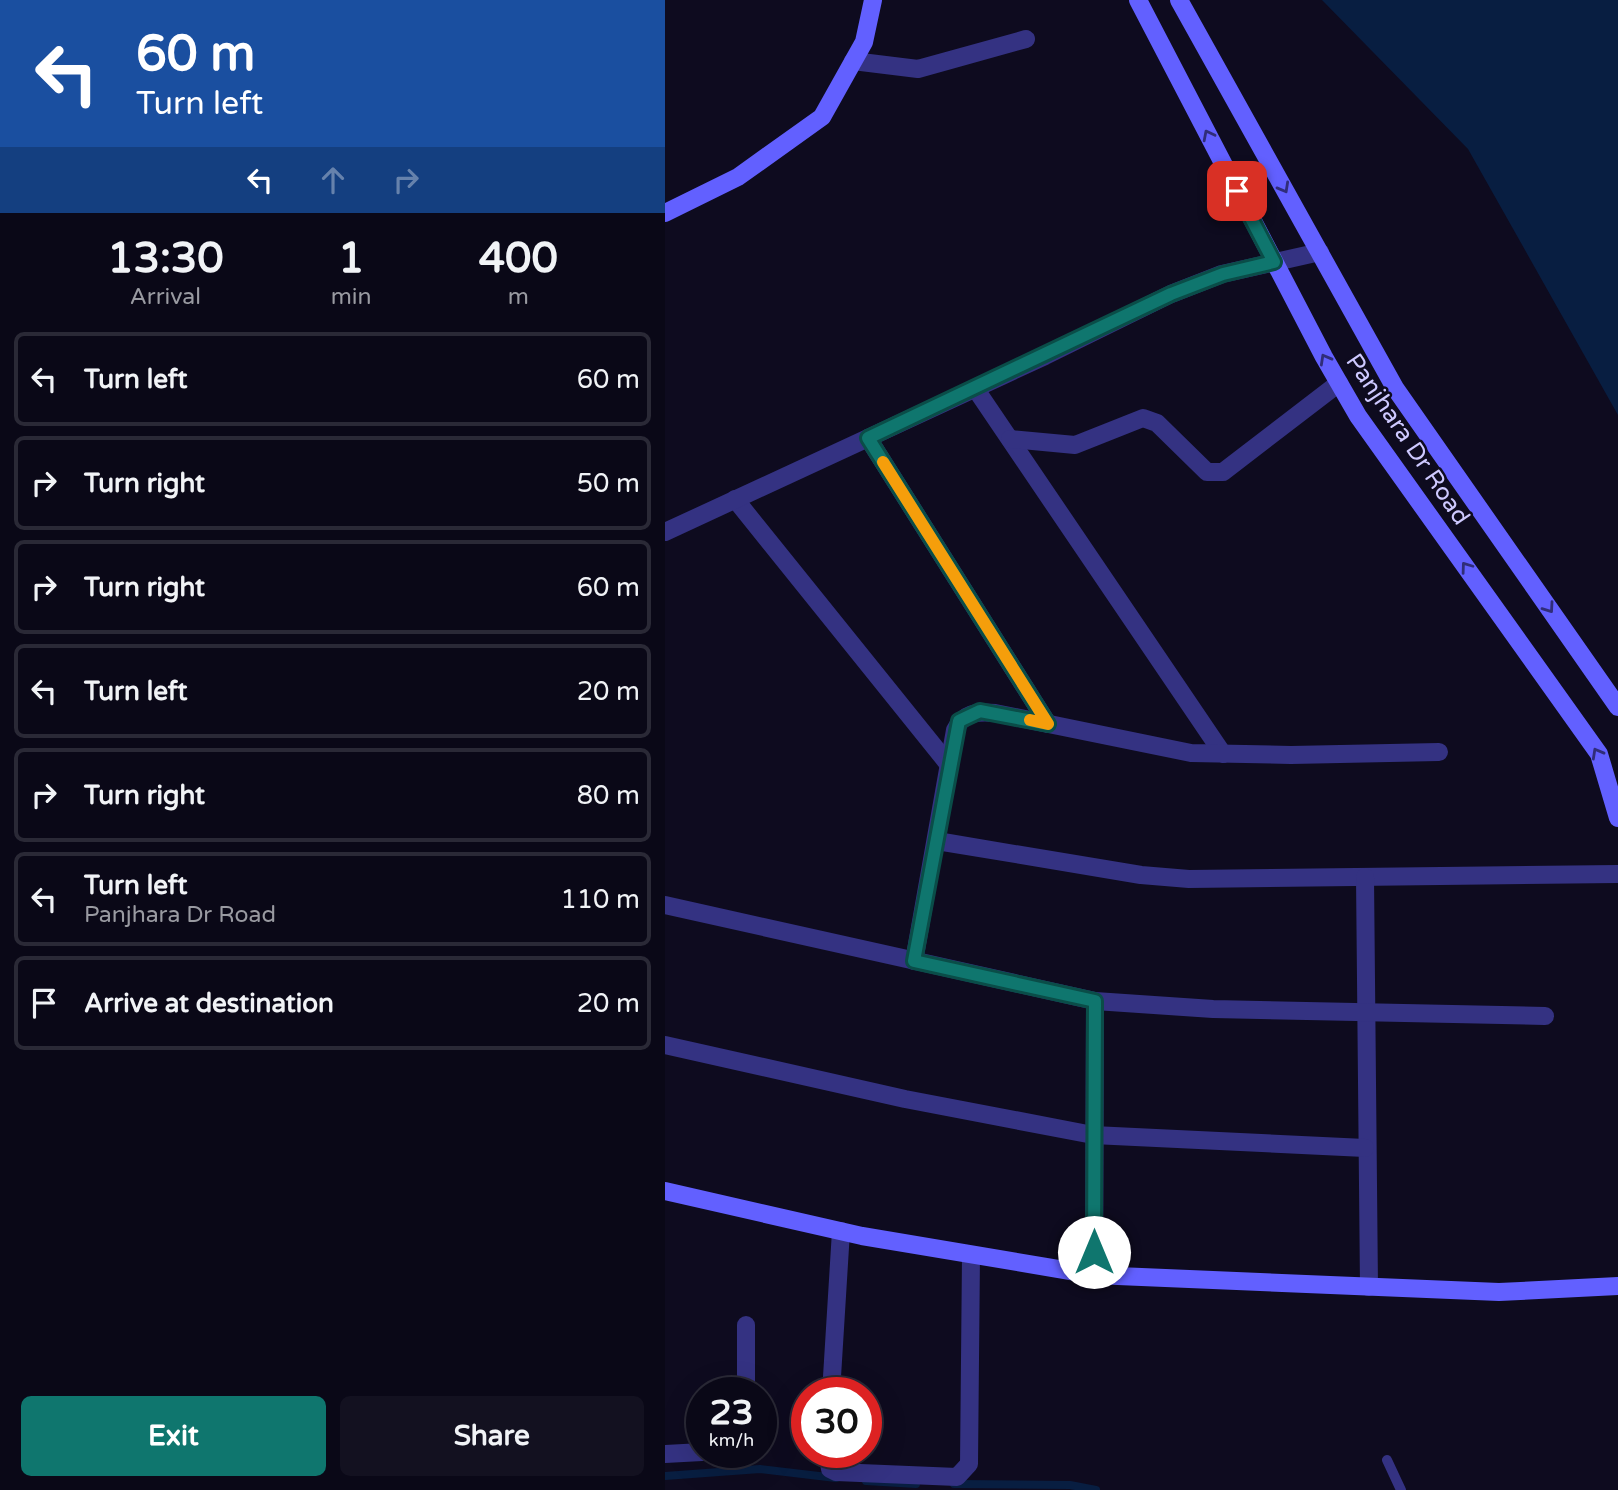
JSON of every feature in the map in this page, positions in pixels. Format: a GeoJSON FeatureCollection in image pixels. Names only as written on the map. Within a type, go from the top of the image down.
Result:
{"type":"FeatureCollection","features":[{"type":"Feature","properties":{"kind":"street"},"geometry":{"type":"LineString","coordinates":[[665,212],[738,177],[822,117],[865,42],[873,0]]}},
{"type":"Feature","properties":{"kind":"street","name":"Panjhara Dr Road"},"geometry":{"type":"LineString","coordinates":[[1138,0],[1274,262],[1358,416],[1599,754],[1618,818]]}},
{"type":"Feature","properties":{"kind":"street","name":"Panjhara Dr Road"},"geometry":{"type":"LineString","coordinates":[[1179,0],[1395,388],[1618,707]]}},
{"type":"Feature","properties":{"kind":"street"},"geometry":{"type":"LineString","coordinates":[[853,61],[918,69],[1026,39]]}},
{"type":"Feature","properties":{"kind":"street"},"geometry":{"type":"LineString","coordinates":[[665,532],[1171,294],[1223,274],[1320,252]]}},
{"type":"Feature","properties":{"kind":"street"},"geometry":{"type":"LineString","coordinates":[[1010,439],[1075,444],[1143,418],[1149,419],[1157,423],[1207,472],[1216,474],[1223,472],[1339,383]]}},
{"type":"Feature","properties":{"kind":"street"},"geometry":{"type":"LineString","coordinates":[[975,388],[1223,754]]}},
{"type":"Feature","properties":{"kind":"street"},"geometry":{"type":"LineString","coordinates":[[868,438],[1048,724]]}},
{"type":"Feature","properties":{"kind":"street"},"geometry":{"type":"LineString","coordinates":[[736,499],[949,765]]}},
{"type":"Feature","properties":{"kind":"street"},"geometry":{"type":"LineString","coordinates":[[914,961],[955,730],[966,716],[980,711],[1191,753],[1439,752]]}},
{"type":"Feature","properties":{"kind":"street"},"geometry":{"type":"LineString","coordinates":[[937,841],[1140,875],[1202,879],[1618,874]]}},
{"type":"Feature","properties":{"kind":"street"},"geometry":{"type":"LineString","coordinates":[[1365,877],[1365,1148],[1369,1287]]}},
{"type":"Feature","properties":{"kind":"street"},"geometry":{"type":"LineString","coordinates":[[665,905],[1095,1001],[1200,1008],[1545,1016]]}},
{"type":"Feature","properties":{"kind":"street"},"geometry":{"type":"LineString","coordinates":[[1094,1275],[1095,1001]]}},
{"type":"Feature","properties":{"kind":"street"},"geometry":{"type":"LineString","coordinates":[[665,1045],[905,1099],[1093,1135],[1365,1148]]}},
{"type":"Feature","properties":{"kind":"street"},"geometry":{"type":"LineString","coordinates":[[665,1191],[841,1231],[1094,1275],[1499,1292],[1618,1286]]}},
{"type":"Feature","properties":{"kind":"street"},"geometry":{"type":"LineString","coordinates":[[832,1377],[841,1231]]}},
{"type":"Feature","properties":{"kind":"street"},"geometry":{"type":"LineString","coordinates":[[830,1468],[836,1472],[957,1477],[969,1464],[971,1255]]}},
{"type":"Feature","properties":{"kind":"street"},"geometry":{"type":"LineString","coordinates":[[746,1325],[746,1377]]}},
{"type":"Feature","properties":{"kind":"street"},"geometry":{"type":"LineString","coordinates":[[665,1454],[686,1453]]}},
{"type":"Feature","properties":{"kind":"lane"},"geometry":{"type":"LineString","coordinates":[[1387,1460],[1401,1490]]}},
{"type":"Feature","properties":{"kind":"water"},"geometry":{"type":"Polygon","coordinates":[[[1322,0],[1618,0],[1618,415],[1468,149],[1322,0]]]}},
{"type":"Feature","properties":{"kind":"waterway"},"geometry":{"type":"LineString","coordinates":[[665,1476],[760,1469],[836,1478]]}},
{"type":"Feature","properties":{"kind":"waterway"},"geometry":{"type":"LineString","coordinates":[[866,1481],[916,1484]]}},
{"type":"Feature","properties":{"kind":"waterway"},"geometry":{"type":"LineString","coordinates":[[954,1484],[1070,1485],[1096,1490]]}},
{"type":"Feature","properties":{"kind":"slow traffic"},"geometry":{"type":"LineString","coordinates":[[883,462],[1048,724],[1030,720]]}},
{"type":"Feature","properties":{"kind":"route"},"geometry":{"type":"LineString","coordinates":[[1094,1252],[1095,1001],[914,961],[955,730],[959,721],[980,711],[1048,724],[868,438],[1171,294],[1223,274],[1274,262],[1237,191]]}}]}
